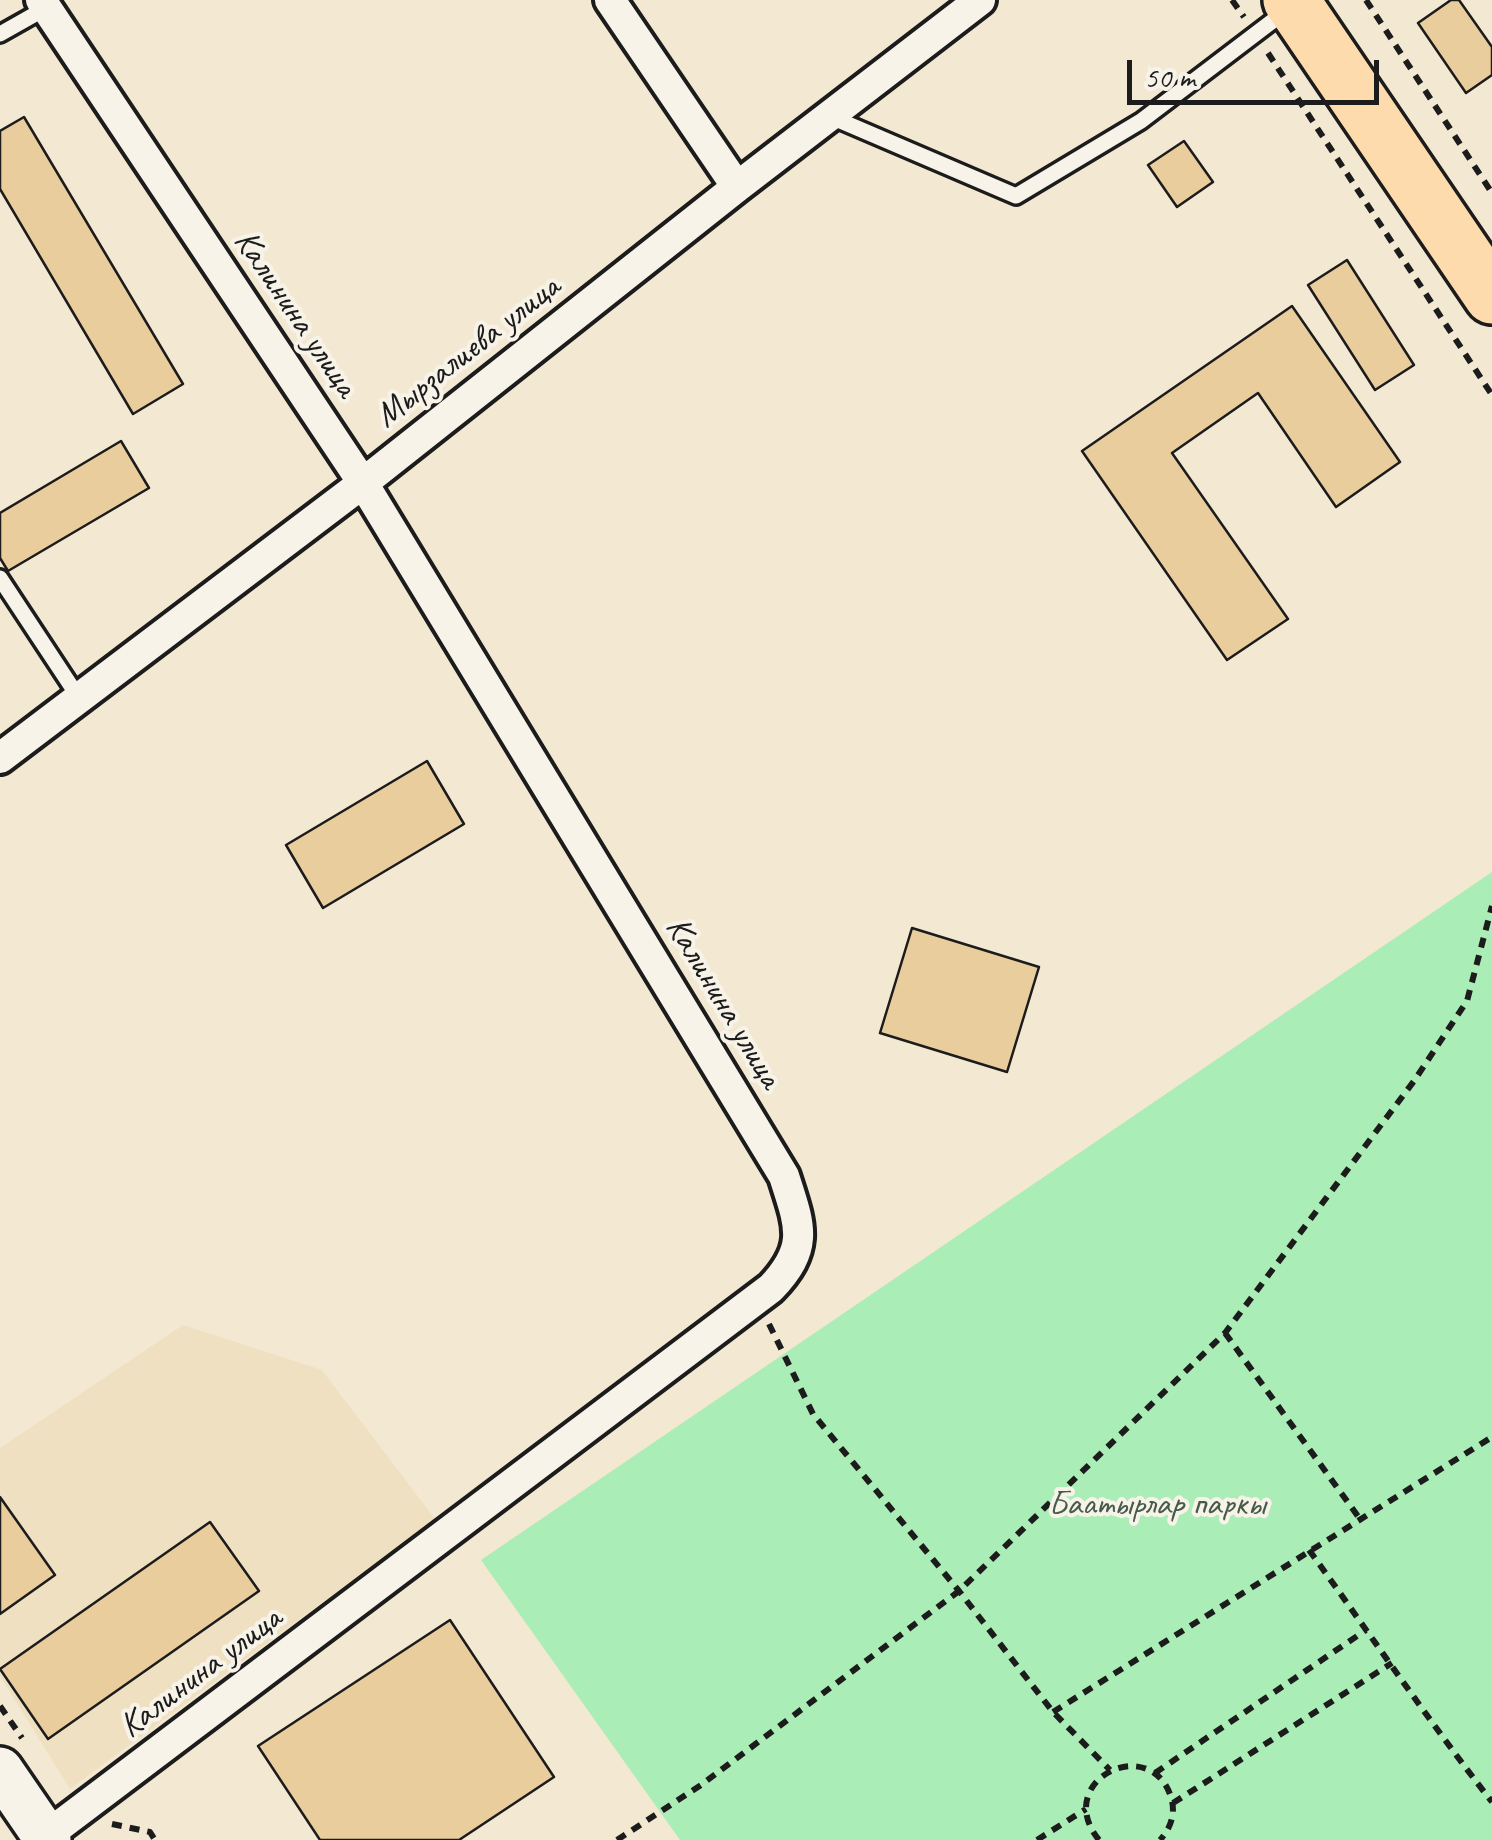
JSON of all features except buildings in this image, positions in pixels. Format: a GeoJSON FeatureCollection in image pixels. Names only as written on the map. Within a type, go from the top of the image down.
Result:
{"type":"FeatureCollection","features":[{"type":"Feature","properties":{"kind":"highway"},"geometry":{"type":"LineString","coordinates":[[1280,13],[1492,296]]}},
{"type":"Feature","properties":{"kind":"street"},"geometry":{"type":"LineString","coordinates":[[610,0],[737,187]]}},
{"type":"Feature","properties":{"kind":"street","name":"Мырзалиева улица"},"geometry":{"type":"LineString","coordinates":[[0,758],[363,484],[980,0]]}},
{"type":"Feature","properties":{"kind":"street","name":"Калинина улица"},"geometry":{"type":"LineString","coordinates":[[44,4],[363,484],[784,1176],[800,1224],[792,1266],[771,1288],[47,1838]]}},
{"type":"Feature","properties":{"kind":"street"},"geometry":{"type":"LineString","coordinates":[[0,1770],[47,1838]]}},
{"type":"Feature","properties":{"kind":"lane"},"geometry":{"type":"LineString","coordinates":[[0,34],[44,4]]}},
{"type":"Feature","properties":{"kind":"lane"},"geometry":{"type":"LineString","coordinates":[[829,116],[1016,196],[1141,120],[1280,13]]}},
{"type":"Feature","properties":{"kind":"lane"},"geometry":{"type":"LineString","coordinates":[[0,578],[79,698]]}},
{"type":"Feature","properties":{"kind":"path"},"geometry":{"type":"LineString","coordinates":[[1232,0],[1280,13],[1492,395]]}},
{"type":"Feature","properties":{"kind":"path"},"geometry":{"type":"LineString","coordinates":[[1366,0],[1492,193]]}},
{"type":"Feature","properties":{"kind":"path"},"geometry":{"type":"LineString","coordinates":[[617,1840],[701,1785],[959,1592],[1225,1332],[1414,1082],[1467,1000],[1492,906]]}},
{"type":"Feature","properties":{"kind":"path"},"geometry":{"type":"LineString","coordinates":[[771,1288],[768,1322],[813,1414],[1053,1712],[1110,1770]]}},
{"type":"Feature","properties":{"kind":"path"},"geometry":{"type":"LineString","coordinates":[[1225,1332],[1360,1519]]}},
{"type":"Feature","properties":{"kind":"path"},"geometry":{"type":"LineString","coordinates":[[1053,1712],[1492,1437]]}},
{"type":"Feature","properties":{"kind":"path"},"geometry":{"type":"LineString","coordinates":[[1310,1550],[1392,1663],[1426,1719],[1492,1802]]}},
{"type":"Feature","properties":{"kind":"path"},"geometry":{"type":"LineString","coordinates":[[1155,1773],[1366,1630]]}},
{"type":"Feature","properties":{"kind":"path"},"geometry":{"type":"LineString","coordinates":[[1173,1803],[1392,1663]]}},
{"type":"Feature","properties":{"kind":"path"},"geometry":{"type":"LineString","coordinates":[[1099,1840],[1089,1824],[1089,1793],[1097,1780],[1125,1765],[1155,1773],[1167,1786],[1173,1803],[1172,1821],[1160,1840]]}},
{"type":"Feature","properties":{"kind":"path"},"geometry":{"type":"LineString","coordinates":[[1037,1840],[1086,1809]]}},
{"type":"Feature","properties":{"kind":"shaded area"},"geometry":{"type":"Polygon","coordinates":[[[183,1325],[322,1370],[435,1519],[70,1789],[0,1676],[0,1448],[183,1325]]]}},
{"type":"Feature","properties":{"kind":"green space","name":"Баатырлар паркы"},"geometry":{"type":"Polygon","coordinates":[[[1492,872],[1492,1840],[680,1840],[481,1560],[1492,872]]]}}]}
